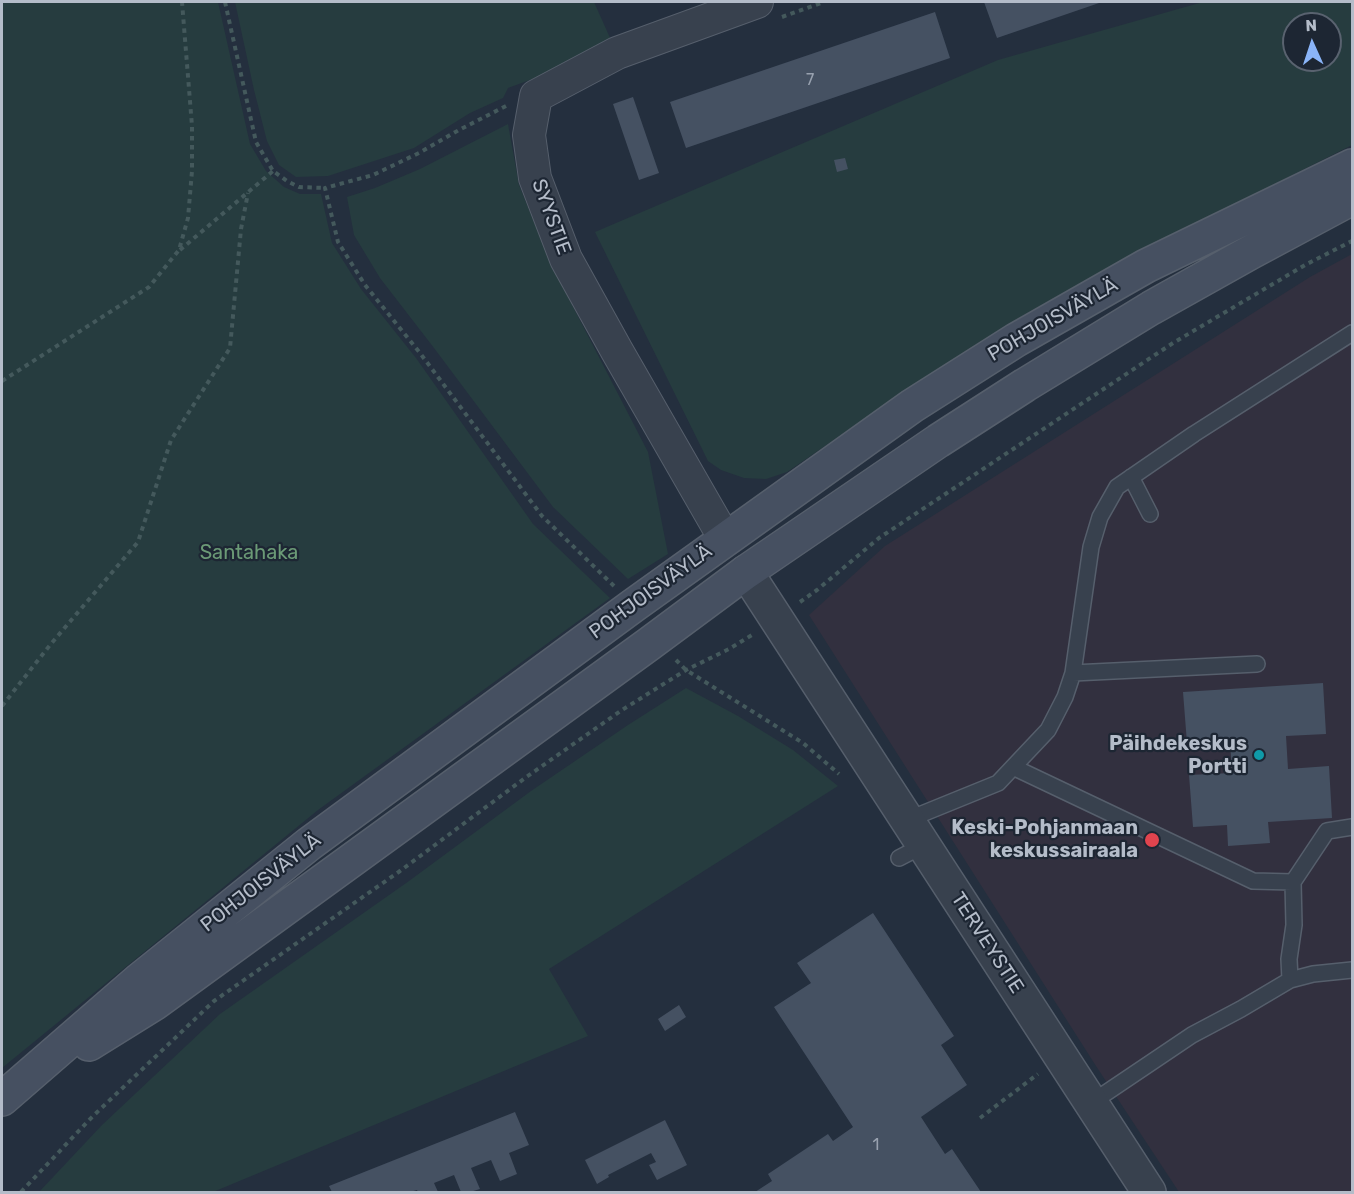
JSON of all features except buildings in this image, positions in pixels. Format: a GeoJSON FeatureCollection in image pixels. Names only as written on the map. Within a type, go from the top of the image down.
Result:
{"type":"FeatureCollection","features":[{"type":"Feature","properties":{"kind":"main road","name":"POHJOISVÄYLÄ"},"geometry":{"type":"LineString","coordinates":[[2,1099],[138,981],[309,844],[634,605],[912,406],[1016,340],[1146,266],[1353,166]]}},
{"type":"Feature","properties":{"kind":"main road","name":"POHJOISVÄYLÄ"},"geometry":{"type":"LineString","coordinates":[[2,1099],[155,1003],[746,572],[938,441],[1152,308],[1353,198]]}},
{"type":"Feature","properties":{"kind":"main road"},"geometry":{"type":"LineString","coordinates":[[725,539],[746,572]]}},
{"type":"Feature","properties":{"kind":"street"},"geometry":{"type":"LineString","coordinates":[[536,96],[617,53],[726,7],[758,2]]}},
{"type":"Feature","properties":{"kind":"street","name":"SYYSTIE"},"geometry":{"type":"LineString","coordinates":[[536,96],[529,135],[535,178],[566,259],[725,539]]}},
{"type":"Feature","properties":{"kind":"street","name":"TERVEYSTIE"},"geometry":{"type":"LineString","coordinates":[[746,572],[777,619],[910,841],[1149,1192]]}},
{"type":"Feature","properties":{"kind":"lane"},"geometry":{"type":"LineString","coordinates":[[910,841],[998,783],[1048,730],[1065,697],[1072,673],[1091,547],[1100,517],[1117,487],[1194,434],[1353,333]]}},
{"type":"Feature","properties":{"kind":"lane"},"geometry":{"type":"LineString","coordinates":[[1131,477],[1150,514]]}},
{"type":"Feature","properties":{"kind":"lane"},"geometry":{"type":"LineString","coordinates":[[1072,673],[1257,664]]}},
{"type":"Feature","properties":{"kind":"lane"},"geometry":{"type":"LineString","coordinates":[[1013,767],[1253,881],[1293,882]]}},
{"type":"Feature","properties":{"kind":"lane"},"geometry":{"type":"LineString","coordinates":[[1290,980],[1289,959],[1294,925],[1293,882],[1327,831],[1353,827]]}},
{"type":"Feature","properties":{"kind":"lane"},"geometry":{"type":"LineString","coordinates":[[1090,1103],[1192,1035],[1290,980],[1313,974],[1353,970]]}},
{"type":"Feature","properties":{"kind":"path"},"geometry":{"type":"LineString","coordinates":[[179,250],[188,218],[192,171],[192,126],[182,2]]}},
{"type":"Feature","properties":{"kind":"path"},"geometry":{"type":"LineString","coordinates":[[225,2],[256,142],[273,171],[299,187],[325,188],[373,175],[419,153],[500,108],[536,96]]}},
{"type":"Feature","properties":{"kind":"path"},"geometry":{"type":"LineString","coordinates":[[2,381],[149,287],[179,250],[273,171]]}},
{"type":"Feature","properties":{"kind":"path"},"geometry":{"type":"LineString","coordinates":[[325,188],[338,242],[365,285],[420,353],[542,516],[634,605]]}},
{"type":"Feature","properties":{"kind":"path"},"geometry":{"type":"LineString","coordinates":[[2,706],[50,645],[138,542],[171,440],[230,348],[241,229],[248,193]]}},
{"type":"Feature","properties":{"kind":"path"},"geometry":{"type":"LineString","coordinates":[[21,1192],[92,1117],[214,1001],[400,871],[554,758],[622,710],[686,670],[729,649],[777,619],[817,590],[879,538],[1173,343],[1305,265],[1353,241]]}},
{"type":"Feature","properties":{"kind":"path"},"geometry":{"type":"LineString","coordinates":[[657,638],[686,670],[803,743],[847,781]]}},
{"type":"Feature","properties":{"kind":"path"},"geometry":{"type":"LineString","coordinates":[[980,1118],[1038,1074]]}},
{"type":"Feature","properties":{"kind":"shaded area","name":"Keski-Pohjanmaan keskussairaala"},"geometry":{"type":"Polygon","coordinates":[[[1352,254],[1352,1192],[1179,1192],[1096,1066],[809,615],[885,546],[1310,277],[1352,254]]]}},
{"type":"Feature","properties":{"kind":"green space","name":"Santahaka"},"geometry":{"type":"Polygon","coordinates":[[[2,2],[218,2],[250,144],[266,171],[284,187],[300,194],[321,194],[332,243],[361,289],[416,358],[533,524],[610,598],[318,810],[2,1068],[2,2]]]}},
{"type":"Feature","properties":{"kind":"green space"},"geometry":{"type":"Polygon","coordinates":[[[235,2],[594,2],[611,40],[557,70],[508,88],[503,98],[470,113],[414,148],[328,176],[296,177],[279,165],[267,141],[235,2]]]}},
{"type":"Feature","properties":{"kind":"green space"},"geometry":{"type":"Polygon","coordinates":[[[1203,2],[1352,2],[1352,145],[1132,256],[1029,312],[926,377],[787,472],[766,479],[744,478],[721,470],[708,461],[595,232],[998,60],[1203,2]]]}},
{"type":"Feature","properties":{"kind":"green space"},"geometry":{"type":"Polygon","coordinates":[[[508,124],[519,185],[553,268],[648,452],[668,554],[628,579],[553,507],[380,278],[354,235],[347,197],[420,169],[508,124]]]}},
{"type":"Feature","properties":{"kind":"green space"},"geometry":{"type":"Polygon","coordinates":[[[686,688],[738,716],[793,750],[838,786],[549,969],[588,1036],[213,1192],[39,1192],[102,1125],[220,1014],[409,881],[531,791],[686,688]]]}},
{"type":"Feature","properties":{"kind":"place","name":"Päihdekeskus Portti"},"geometry":{"type":"Point","coordinates":[1259,755]}},
{"type":"Feature","properties":{"kind":"place","name":"Keski-Pohjanmaan keskussairaala"},"geometry":{"type":"Point","coordinates":[1152,840]}}]}
